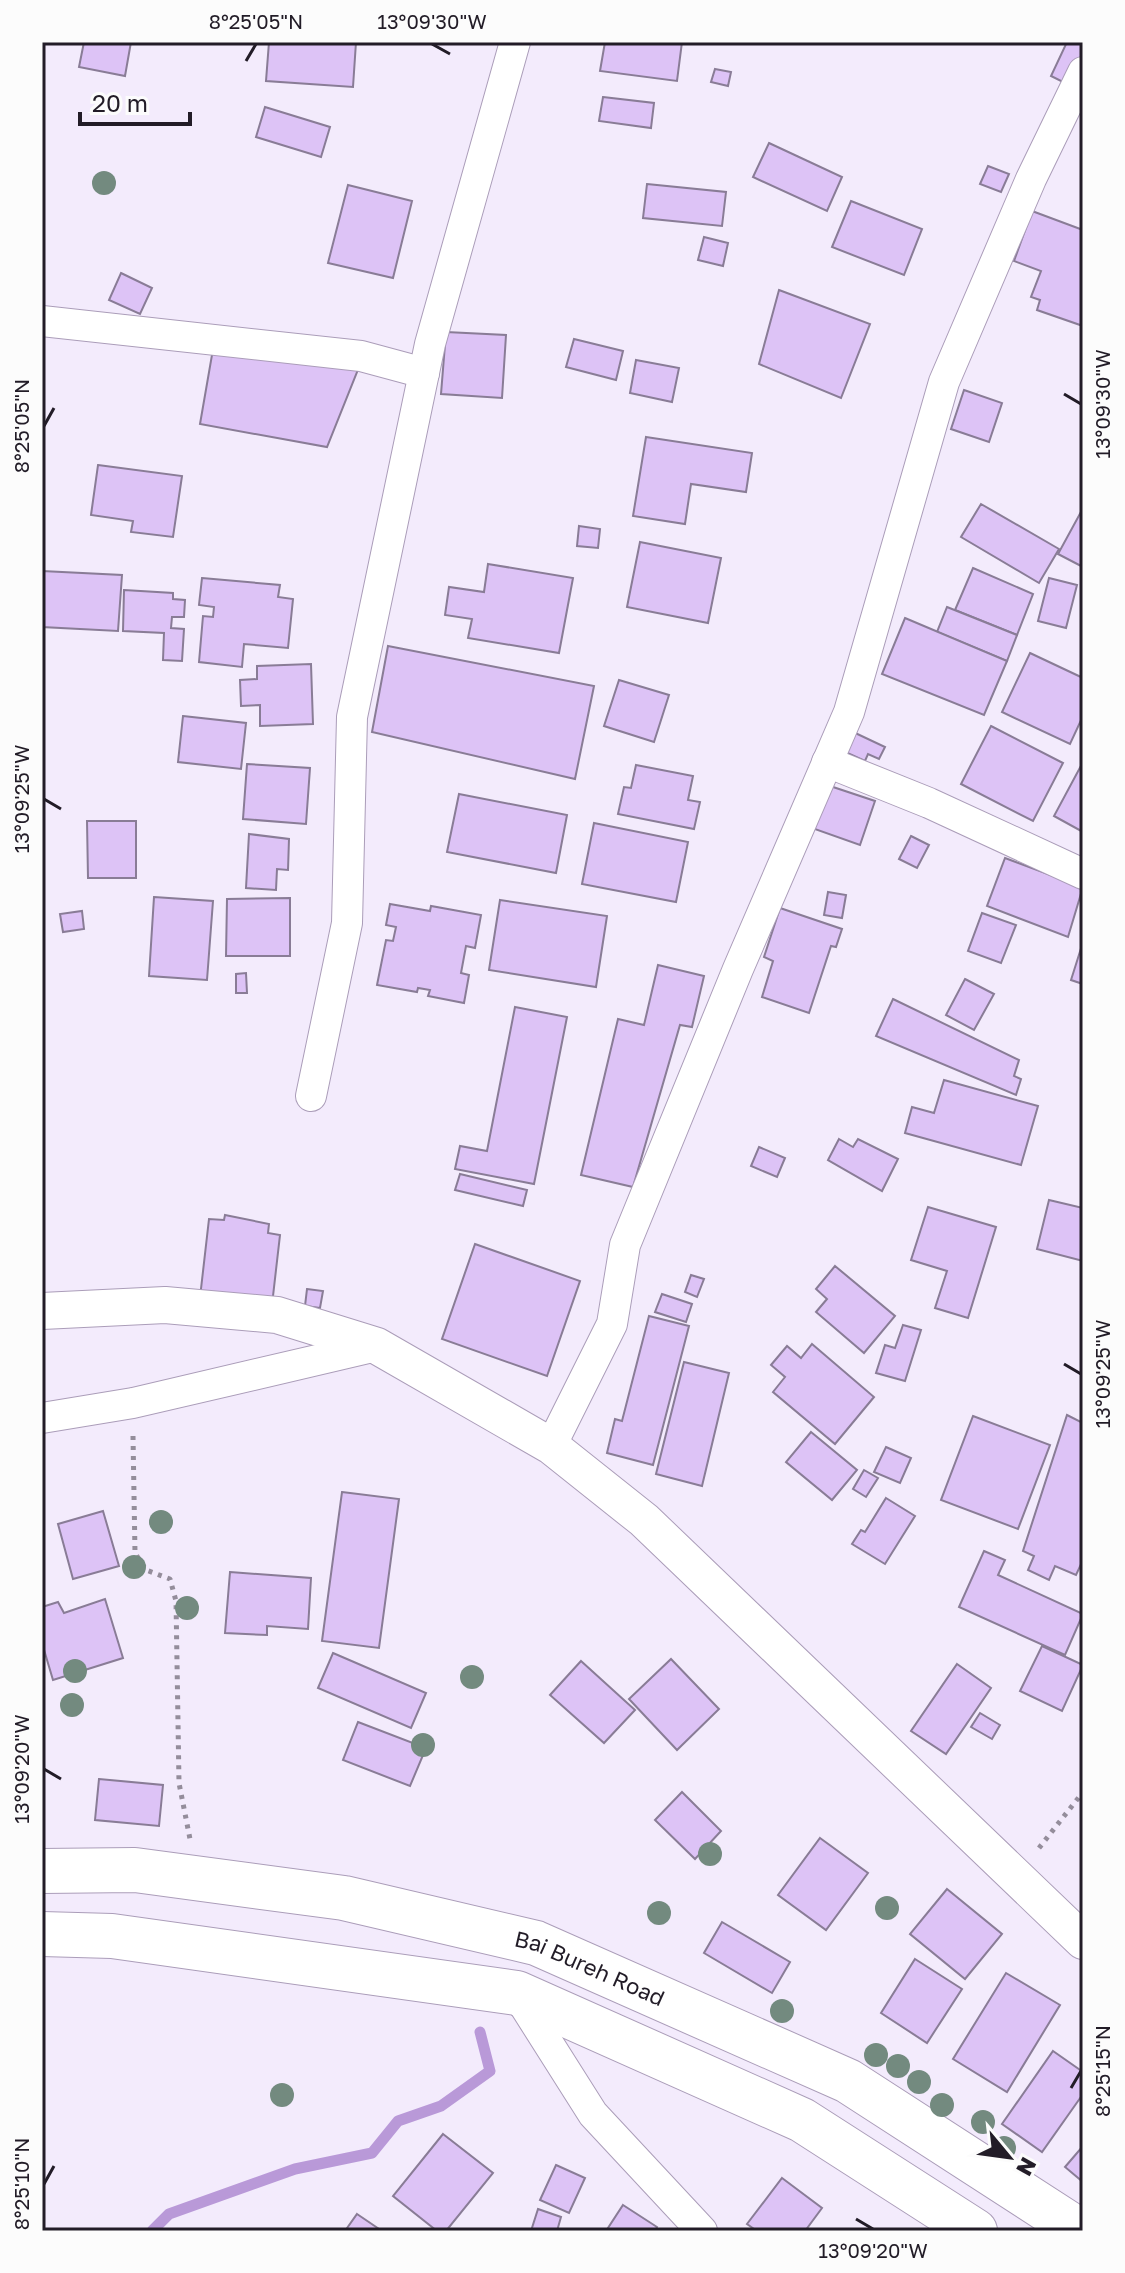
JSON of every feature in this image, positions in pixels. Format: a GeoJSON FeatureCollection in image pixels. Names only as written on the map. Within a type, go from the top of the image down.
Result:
{"type":"FeatureCollection","features":[{"type":"Feature","properties":{"kind":"highway","name":"Bai Bureh Road"},"geometry":{"type":"LineString","coordinates":[[42,1871],[135,1870],[344,1898],[536,1943],[848,2081],[1080,2231]]}},
{"type":"Feature","properties":{"kind":"highway"},"geometry":{"type":"LineString","coordinates":[[42,1934],[112,1936],[517,1993],[802,2120],[975,2231]]}},
{"type":"Feature","properties":{"kind":"street"},"geometry":{"type":"LineString","coordinates":[[311,1096],[347,923],[352,717],[424,373],[515,42]]}},
{"type":"Feature","properties":{"kind":"street"},"geometry":{"type":"LineString","coordinates":[[551,1446],[612,1324],[625,1245],[849,712],[944,382],[1031,179],[1083,72]]}},
{"type":"Feature","properties":{"kind":"street"},"geometry":{"type":"LineString","coordinates":[[42,321],[361,356],[424,373]]}},
{"type":"Feature","properties":{"kind":"street"},"geometry":{"type":"LineString","coordinates":[[827,762],[929,803],[1083,874]]}},
{"type":"Feature","properties":{"kind":"street"},"geometry":{"type":"LineString","coordinates":[[42,1311],[165,1305],[277,1315],[377,1346],[551,1446],[644,1520],[1083,1941]]}},
{"type":"Feature","properties":{"kind":"street"},"geometry":{"type":"LineString","coordinates":[[42,1418],[133,1403],[377,1346]]}},
{"type":"Feature","properties":{"kind":"street"},"geometry":{"type":"LineString","coordinates":[[517,1993],[593,2114],[702,2231]]}},
{"type":"Feature","properties":{"kind":"path"},"geometry":{"type":"LineString","coordinates":[[133,1403],[135,1553],[146,1570],[170,1579],[176,1601],[179,1783],[191,1840]]}},
{"type":"Feature","properties":{"kind":"path"},"geometry":{"type":"LineString","coordinates":[[1015,1879],[1083,1792]]}},
{"type":"Feature","properties":{"kind":"building"},"geometry":{"type":"Polygon","coordinates":[[[84,42],[131,42],[125,76],[79,67],[84,42]]]}},
{"type":"Feature","properties":{"kind":"building"},"geometry":{"type":"Polygon","coordinates":[[[269,42],[356,42],[353,87],[266,81],[269,42]]]}},
{"type":"Feature","properties":{"kind":"building"},"geometry":{"type":"Polygon","coordinates":[[[605,42],[682,42],[677,81],[600,71],[605,42]]]}},
{"type":"Feature","properties":{"kind":"building"},"geometry":{"type":"Polygon","coordinates":[[[1067,42],[1083,42],[1083,92],[1051,76],[1067,42]]]}},
{"type":"Feature","properties":{"kind":"building"},"geometry":{"type":"Polygon","coordinates":[[[715,69],[731,72],[728,86],[711,82],[715,69]]]}},
{"type":"Feature","properties":{"kind":"building"},"geometry":{"type":"Polygon","coordinates":[[[603,97],[654,103],[651,128],[599,121],[603,97]]]}},
{"type":"Feature","properties":{"kind":"building"},"geometry":{"type":"Polygon","coordinates":[[[265,107],[330,127],[321,157],[256,137],[265,107]]]}},
{"type":"Feature","properties":{"kind":"building"},"geometry":{"type":"Polygon","coordinates":[[[769,143],[842,177],[827,211],[753,177],[769,143]]]}},
{"type":"Feature","properties":{"kind":"building"},"geometry":{"type":"Polygon","coordinates":[[[988,166],[1009,174],[1001,192],[980,184],[988,166]]]}},
{"type":"Feature","properties":{"kind":"building"},"geometry":{"type":"Polygon","coordinates":[[[647,184],[726,192],[722,226],[643,218],[647,184]]]}},
{"type":"Feature","properties":{"kind":"building"},"geometry":{"type":"Polygon","coordinates":[[[348,185],[412,201],[393,278],[328,263],[348,185]]]}},
{"type":"Feature","properties":{"kind":"building"},"geometry":{"type":"Polygon","coordinates":[[[851,201],[922,229],[904,275],[832,247],[851,201]]]}},
{"type":"Feature","properties":{"kind":"building"},"geometry":{"type":"Polygon","coordinates":[[[1032,211],[1083,230],[1083,326],[1037,310],[1040,300],[1031,297],[1041,271],[1014,261],[1032,211]]]}},
{"type":"Feature","properties":{"kind":"building"},"geometry":{"type":"Polygon","coordinates":[[[704,237],[728,243],[723,266],[698,260],[704,237]]]}},
{"type":"Feature","properties":{"kind":"building"},"geometry":{"type":"Polygon","coordinates":[[[121,273],[152,288],[140,314],[109,300],[121,273]]]}},
{"type":"Feature","properties":{"kind":"building"},"geometry":{"type":"Polygon","coordinates":[[[779,290],[870,324],[841,398],[759,364],[779,290]]]}},
{"type":"Feature","properties":{"kind":"building"},"geometry":{"type":"Polygon","coordinates":[[[217,326],[367,347],[327,447],[200,424],[217,326]]]}},
{"type":"Feature","properties":{"kind":"building"},"geometry":{"type":"Polygon","coordinates":[[[446,332],[506,335],[502,398],[441,394],[446,332]]]}},
{"type":"Feature","properties":{"kind":"building"},"geometry":{"type":"Polygon","coordinates":[[[574,339],[623,351],[616,380],[566,367],[574,339]]]}},
{"type":"Feature","properties":{"kind":"building"},"geometry":{"type":"Polygon","coordinates":[[[636,360],[679,368],[672,402],[630,393],[636,360]]]}},
{"type":"Feature","properties":{"kind":"building"},"geometry":{"type":"Polygon","coordinates":[[[964,390],[1002,403],[989,442],[951,429],[964,390]]]}},
{"type":"Feature","properties":{"kind":"building"},"geometry":{"type":"Polygon","coordinates":[[[646,437],[752,453],[746,492],[691,484],[685,524],[633,516],[646,437]]]}},
{"type":"Feature","properties":{"kind":"building"},"geometry":{"type":"Polygon","coordinates":[[[98,465],[182,476],[173,537],[131,532],[133,521],[91,515],[98,465]]]}},
{"type":"Feature","properties":{"kind":"building"},"geometry":{"type":"Polygon","coordinates":[[[981,504],[1059,549],[1039,583],[961,537],[981,504]]]}},
{"type":"Feature","properties":{"kind":"building"},"geometry":{"type":"Polygon","coordinates":[[[1083,510],[1083,567],[1058,554],[1083,510]]]}},
{"type":"Feature","properties":{"kind":"building"},"geometry":{"type":"Polygon","coordinates":[[[579,526],[600,529],[598,548],[577,546],[579,526]]]}},
{"type":"Feature","properties":{"kind":"building"},"geometry":{"type":"Polygon","coordinates":[[[640,542],[721,558],[708,623],[627,607],[640,542]]]}},
{"type":"Feature","properties":{"kind":"building"},"geometry":{"type":"Polygon","coordinates":[[[488,564],[573,578],[559,653],[468,638],[472,619],[445,615],[449,587],[484,592],[488,564]]]}},
{"type":"Feature","properties":{"kind":"building"},"geometry":{"type":"Polygon","coordinates":[[[973,568],[1033,594],[1017,635],[955,610],[973,568]]]}},
{"type":"Feature","properties":{"kind":"building"},"geometry":{"type":"Polygon","coordinates":[[[42,571],[122,575],[118,631],[42,627],[42,571]]]}},
{"type":"Feature","properties":{"kind":"building"},"geometry":{"type":"Polygon","coordinates":[[[202,578],[280,585],[278,597],[293,599],[288,648],[244,644],[242,667],[199,662],[203,616],[213,617],[214,607],[199,605],[202,578]]]}},
{"type":"Feature","properties":{"kind":"building"},"geometry":{"type":"Polygon","coordinates":[[[1049,578],[1077,585],[1066,628],[1038,621],[1049,578]]]}},
{"type":"Feature","properties":{"kind":"building"},"geometry":{"type":"Polygon","coordinates":[[[124,590],[173,593],[173,599],[185,600],[184,617],[172,617],[171,628],[184,629],[182,661],[163,660],[164,633],[123,631],[124,590]]]}},
{"type":"Feature","properties":{"kind":"building"},"geometry":{"type":"Polygon","coordinates":[[[947,607],[1017,635],[1007,661],[937,632],[947,607]]]}},
{"type":"Feature","properties":{"kind":"building"},"geometry":{"type":"Polygon","coordinates":[[[905,618],[1007,661],[984,715],[882,674],[905,618]]]}},
{"type":"Feature","properties":{"kind":"building"},"geometry":{"type":"Polygon","coordinates":[[[388,646],[594,686],[575,779],[372,732],[388,646]]]}},
{"type":"Feature","properties":{"kind":"building"},"geometry":{"type":"Polygon","coordinates":[[[1030,653],[1083,678],[1083,716],[1070,744],[1002,712],[1030,653]]]}},
{"type":"Feature","properties":{"kind":"building"},"geometry":{"type":"Polygon","coordinates":[[[311,664],[313,724],[260,726],[260,705],[241,706],[240,680],[257,679],[257,666],[311,664]]]}},
{"type":"Feature","properties":{"kind":"building"},"geometry":{"type":"Polygon","coordinates":[[[619,680],[669,695],[654,742],[604,726],[619,680]]]}},
{"type":"Feature","properties":{"kind":"building"},"geometry":{"type":"Polygon","coordinates":[[[183,716],[246,723],[241,769],[178,762],[183,716]]]}},
{"type":"Feature","properties":{"kind":"building"},"geometry":{"type":"Polygon","coordinates":[[[991,726],[1063,763],[1033,821],[961,784],[991,726]]]}},
{"type":"Feature","properties":{"kind":"building"},"geometry":{"type":"Polygon","coordinates":[[[851,731],[885,747],[879,759],[868,754],[865,761],[843,751],[851,731]]]}},
{"type":"Feature","properties":{"kind":"building"},"geometry":{"type":"Polygon","coordinates":[[[1083,762],[1083,832],[1054,816],[1083,762]]]}},
{"type":"Feature","properties":{"kind":"building"},"geometry":{"type":"Polygon","coordinates":[[[247,764],[310,768],[306,824],[243,819],[247,764]]]}},
{"type":"Feature","properties":{"kind":"building"},"geometry":{"type":"Polygon","coordinates":[[[636,765],[693,776],[688,800],[700,802],[694,829],[618,814],[624,787],[631,788],[636,765]]]}},
{"type":"Feature","properties":{"kind":"building"},"geometry":{"type":"Polygon","coordinates":[[[824,784],[875,801],[860,845],[809,827],[824,784]]]}},
{"type":"Feature","properties":{"kind":"building"},"geometry":{"type":"Polygon","coordinates":[[[459,794],[567,815],[556,873],[447,852],[459,794]]]}},
{"type":"Feature","properties":{"kind":"building"},"geometry":{"type":"Polygon","coordinates":[[[87,821],[136,821],[136,878],[88,878],[87,821]]]}},
{"type":"Feature","properties":{"kind":"building"},"geometry":{"type":"Polygon","coordinates":[[[594,823],[688,842],[676,902],[582,884],[594,823]]]}},
{"type":"Feature","properties":{"kind":"building"},"geometry":{"type":"Polygon","coordinates":[[[249,834],[289,839],[288,870],[277,869],[276,890],[246,888],[249,834]]]}},
{"type":"Feature","properties":{"kind":"building"},"geometry":{"type":"Polygon","coordinates":[[[911,836],[929,845],[917,868],[899,859],[911,836]]]}},
{"type":"Feature","properties":{"kind":"building"},"geometry":{"type":"Polygon","coordinates":[[[1005,858],[1083,887],[1068,937],[987,906],[1005,858]]]}},
{"type":"Feature","properties":{"kind":"building"},"geometry":{"type":"Polygon","coordinates":[[[828,892],[846,895],[842,918],[824,915],[828,892]]]}},
{"type":"Feature","properties":{"kind":"building"},"geometry":{"type":"Polygon","coordinates":[[[154,897],[213,901],[207,980],[149,976],[154,897]]]}},
{"type":"Feature","properties":{"kind":"building"},"geometry":{"type":"Polygon","coordinates":[[[290,898],[290,956],[226,956],[227,899],[290,898]]]}},
{"type":"Feature","properties":{"kind":"building"},"geometry":{"type":"Polygon","coordinates":[[[500,900],[607,916],[596,987],[489,970],[500,900]]]}},
{"type":"Feature","properties":{"kind":"building"},"geometry":{"type":"Polygon","coordinates":[[[390,904],[430,911],[431,906],[481,915],[475,948],[466,946],[461,973],[469,975],[464,1003],[428,996],[430,990],[418,988],[417,992],[377,985],[386,940],[393,941],[396,927],[386,925],[390,904]]]}},
{"type":"Feature","properties":{"kind":"building"},"geometry":{"type":"Polygon","coordinates":[[[780,908],[842,929],[836,947],[831,946],[809,1013],[762,997],[773,961],[764,957],[780,908]]]}},
{"type":"Feature","properties":{"kind":"building"},"geometry":{"type":"Polygon","coordinates":[[[82,911],[84,929],[63,932],[60,914],[82,911]]]}},
{"type":"Feature","properties":{"kind":"building"},"geometry":{"type":"Polygon","coordinates":[[[982,913],[1016,925],[1001,963],[968,951],[982,913]]]}},
{"type":"Feature","properties":{"kind":"building"},"geometry":{"type":"Polygon","coordinates":[[[1083,942],[1083,984],[1071,980],[1083,942]]]}},
{"type":"Feature","properties":{"kind":"building"},"geometry":{"type":"Polygon","coordinates":[[[658,965],[704,976],[692,1027],[680,1025],[633,1187],[581,1175],[618,1019],[644,1025],[658,965]]]}},
{"type":"Feature","properties":{"kind":"building"},"geometry":{"type":"Polygon","coordinates":[[[246,973],[247,993],[236,993],[236,974],[246,973]]]}},
{"type":"Feature","properties":{"kind":"building"},"geometry":{"type":"Polygon","coordinates":[[[965,979],[994,994],[974,1030],[946,1015],[965,979]]]}},
{"type":"Feature","properties":{"kind":"building"},"geometry":{"type":"Polygon","coordinates":[[[893,999],[1019,1060],[1014,1076],[1021,1079],[1016,1095],[876,1036],[893,999]]]}},
{"type":"Feature","properties":{"kind":"building"},"geometry":{"type":"Polygon","coordinates":[[[515,1007],[567,1017],[534,1184],[455,1169],[460,1146],[487,1151],[515,1007]]]}},
{"type":"Feature","properties":{"kind":"building"},"geometry":{"type":"Polygon","coordinates":[[[944,1080],[1038,1106],[1021,1165],[905,1133],[912,1107],[934,1113],[944,1080]]]}},
{"type":"Feature","properties":{"kind":"building"},"geometry":{"type":"Polygon","coordinates":[[[839,1139],[853,1147],[858,1139],[898,1159],[882,1191],[828,1160],[839,1139]]]}},
{"type":"Feature","properties":{"kind":"building"},"geometry":{"type":"Polygon","coordinates":[[[759,1147],[785,1158],[777,1177],[751,1166],[759,1147]]]}},
{"type":"Feature","properties":{"kind":"building"},"geometry":{"type":"Polygon","coordinates":[[[460,1174],[527,1190],[523,1206],[455,1190],[460,1174]]]}},
{"type":"Feature","properties":{"kind":"building"},"geometry":{"type":"Polygon","coordinates":[[[1049,1200],[1083,1208],[1083,1261],[1037,1249],[1049,1200]]]}},
{"type":"Feature","properties":{"kind":"building"},"geometry":{"type":"Polygon","coordinates":[[[928,1207],[996,1227],[968,1318],[935,1308],[947,1271],[911,1260],[928,1207]]]}},
{"type":"Feature","properties":{"kind":"building"},"geometry":{"type":"Polygon","coordinates":[[[225,1215],[269,1224],[268,1233],[280,1235],[269,1331],[198,1315],[209,1219],[224,1220],[225,1215]]]}},
{"type":"Feature","properties":{"kind":"building"},"geometry":{"type":"Polygon","coordinates":[[[475,1244],[580,1281],[547,1376],[442,1339],[475,1244]]]}},
{"type":"Feature","properties":{"kind":"building"},"geometry":{"type":"Polygon","coordinates":[[[835,1266],[895,1316],[864,1353],[816,1312],[827,1299],[816,1289],[835,1266]]]}},
{"type":"Feature","properties":{"kind":"building"},"geometry":{"type":"Polygon","coordinates":[[[691,1275],[704,1279],[697,1297],[685,1292],[691,1275]]]}},
{"type":"Feature","properties":{"kind":"building"},"geometry":{"type":"Polygon","coordinates":[[[307,1289],[323,1291],[320,1308],[305,1306],[307,1289]]]}},
{"type":"Feature","properties":{"kind":"building"},"geometry":{"type":"Polygon","coordinates":[[[662,1294],[692,1304],[686,1322],[655,1312],[662,1294]]]}},
{"type":"Feature","properties":{"kind":"building"},"geometry":{"type":"Polygon","coordinates":[[[649,1316],[689,1326],[653,1465],[607,1453],[615,1419],[622,1421],[649,1316]]]}},
{"type":"Feature","properties":{"kind":"building"},"geometry":{"type":"Polygon","coordinates":[[[903,1325],[921,1330],[905,1381],[876,1373],[885,1345],[895,1348],[903,1325]]]}},
{"type":"Feature","properties":{"kind":"building"},"geometry":{"type":"Polygon","coordinates":[[[812,1344],[874,1397],[835,1444],[773,1392],[785,1377],[771,1365],[787,1346],[801,1358],[812,1344]]]}},
{"type":"Feature","properties":{"kind":"building"},"geometry":{"type":"Polygon","coordinates":[[[684,1362],[729,1373],[702,1486],[656,1474],[684,1362]]]}},
{"type":"Feature","properties":{"kind":"building"},"geometry":{"type":"Polygon","coordinates":[[[1067,1415],[1083,1423],[1083,1560],[1076,1575],[1055,1566],[1049,1580],[1028,1570],[1034,1556],[1023,1551],[1067,1415]]]}},
{"type":"Feature","properties":{"kind":"building"},"geometry":{"type":"Polygon","coordinates":[[[973,1416],[1050,1445],[1018,1529],[941,1500],[973,1416]]]}},
{"type":"Feature","properties":{"kind":"building"},"geometry":{"type":"Polygon","coordinates":[[[811,1432],[857,1470],[832,1500],[786,1462],[811,1432]]]}},
{"type":"Feature","properties":{"kind":"building"},"geometry":{"type":"Polygon","coordinates":[[[886,1447],[911,1458],[900,1483],[874,1472],[886,1447]]]}},
{"type":"Feature","properties":{"kind":"building"},"geometry":{"type":"Polygon","coordinates":[[[864,1470],[878,1478],[866,1497],[853,1489],[864,1470]]]}},
{"type":"Feature","properties":{"kind":"building"},"geometry":{"type":"Polygon","coordinates":[[[342,1492],[399,1499],[379,1648],[322,1641],[342,1492]]]}},
{"type":"Feature","properties":{"kind":"building"},"geometry":{"type":"Polygon","coordinates":[[[886,1498],[915,1516],[885,1564],[852,1544],[861,1530],[865,1532],[886,1498]]]}},
{"type":"Feature","properties":{"kind":"building"},"geometry":{"type":"Polygon","coordinates":[[[103,1511],[119,1566],[73,1579],[58,1524],[103,1511]]]}},
{"type":"Feature","properties":{"kind":"building"},"geometry":{"type":"Polygon","coordinates":[[[984,1551],[1005,1560],[998,1575],[1083,1614],[1065,1655],[959,1607],[984,1551]]]}},
{"type":"Feature","properties":{"kind":"building"},"geometry":{"type":"Polygon","coordinates":[[[230,1572],[311,1578],[308,1629],[267,1626],[267,1635],[225,1633],[230,1572]]]}},
{"type":"Feature","properties":{"kind":"building"},"geometry":{"type":"Polygon","coordinates":[[[105,1599],[123,1658],[53,1680],[42,1643],[42,1607],[58,1602],[64,1613],[105,1599]]]}},
{"type":"Feature","properties":{"kind":"building"},"geometry":{"type":"Polygon","coordinates":[[[1042,1646],[1083,1665],[1062,1711],[1020,1691],[1042,1646]]]}},
{"type":"Feature","properties":{"kind":"building"},"geometry":{"type":"Polygon","coordinates":[[[333,1653],[426,1693],[411,1728],[318,1688],[333,1653]]]}},
{"type":"Feature","properties":{"kind":"building"},"geometry":{"type":"Polygon","coordinates":[[[671,1659],[719,1709],[677,1750],[629,1699],[671,1659]]]}},
{"type":"Feature","properties":{"kind":"building"},"geometry":{"type":"Polygon","coordinates":[[[581,1661],[635,1710],[604,1743],[550,1695],[581,1661]]]}},
{"type":"Feature","properties":{"kind":"building"},"geometry":{"type":"Polygon","coordinates":[[[957,1664],[991,1688],[946,1754],[911,1731],[957,1664]]]}},
{"type":"Feature","properties":{"kind":"building"},"geometry":{"type":"Polygon","coordinates":[[[980,1713],[1000,1725],[992,1739],[971,1727],[980,1713]]]}},
{"type":"Feature","properties":{"kind":"building"},"geometry":{"type":"Polygon","coordinates":[[[358,1722],[426,1748],[410,1786],[343,1760],[358,1722]]]}},
{"type":"Feature","properties":{"kind":"building"},"geometry":{"type":"Polygon","coordinates":[[[99,1779],[163,1785],[159,1826],[95,1820],[99,1779]]]}},
{"type":"Feature","properties":{"kind":"building"},"geometry":{"type":"Polygon","coordinates":[[[682,1792],[721,1831],[695,1859],[655,1820],[682,1792]]]}},
{"type":"Feature","properties":{"kind":"building"},"geometry":{"type":"Polygon","coordinates":[[[820,1838],[868,1873],[826,1930],[778,1895],[820,1838]]]}},
{"type":"Feature","properties":{"kind":"building"},"geometry":{"type":"Polygon","coordinates":[[[947,1889],[1002,1934],[965,1979],[910,1934],[947,1889]]]}},
{"type":"Feature","properties":{"kind":"building"},"geometry":{"type":"Polygon","coordinates":[[[722,1922],[790,1962],[772,1993],[704,1953],[722,1922]]]}},
{"type":"Feature","properties":{"kind":"building"},"geometry":{"type":"Polygon","coordinates":[[[915,1959],[962,1989],[927,2043],[881,2013],[915,1959]]]}},
{"type":"Feature","properties":{"kind":"building"},"geometry":{"type":"Polygon","coordinates":[[[1006,1973],[1060,2005],[1007,2092],[953,2059],[1006,1973]]]}},
{"type":"Feature","properties":{"kind":"building"},"geometry":{"type":"Polygon","coordinates":[[[1053,2051],[1083,2072],[1083,2094],[1042,2152],[1002,2124],[1053,2051]]]}},
{"type":"Feature","properties":{"kind":"building"},"geometry":{"type":"Polygon","coordinates":[[[443,2134],[493,2173],[446,2231],[437,2231],[393,2196],[443,2134]]]}},
{"type":"Feature","properties":{"kind":"building"},"geometry":{"type":"Polygon","coordinates":[[[1083,2146],[1083,2182],[1065,2167],[1083,2146]]]}},
{"type":"Feature","properties":{"kind":"building"},"geometry":{"type":"Polygon","coordinates":[[[556,2165],[585,2178],[569,2213],[540,2200],[556,2165]]]}},
{"type":"Feature","properties":{"kind":"building"},"geometry":{"type":"Polygon","coordinates":[[[782,2178],[822,2208],[805,2231],[757,2231],[747,2224],[782,2178]]]}},
{"type":"Feature","properties":{"kind":"building"},"geometry":{"type":"Polygon","coordinates":[[[623,2205],[657,2227],[655,2231],[606,2231],[623,2205]]]}},
{"type":"Feature","properties":{"kind":"building"},"geometry":{"type":"Polygon","coordinates":[[[538,2209],[561,2217],[557,2231],[531,2231],[538,2209]]]}},
{"type":"Feature","properties":{"kind":"building"},"geometry":{"type":"Polygon","coordinates":[[[357,2214],[382,2231],[345,2231],[357,2214]]]}},
{"type":"Feature","properties":{"kind":"waterway"},"geometry":{"type":"LineString","coordinates":[[152,2231],[169,2214],[295,2169],[372,2153],[398,2121],[441,2106],[490,2071],[480,2032]]}}]}
